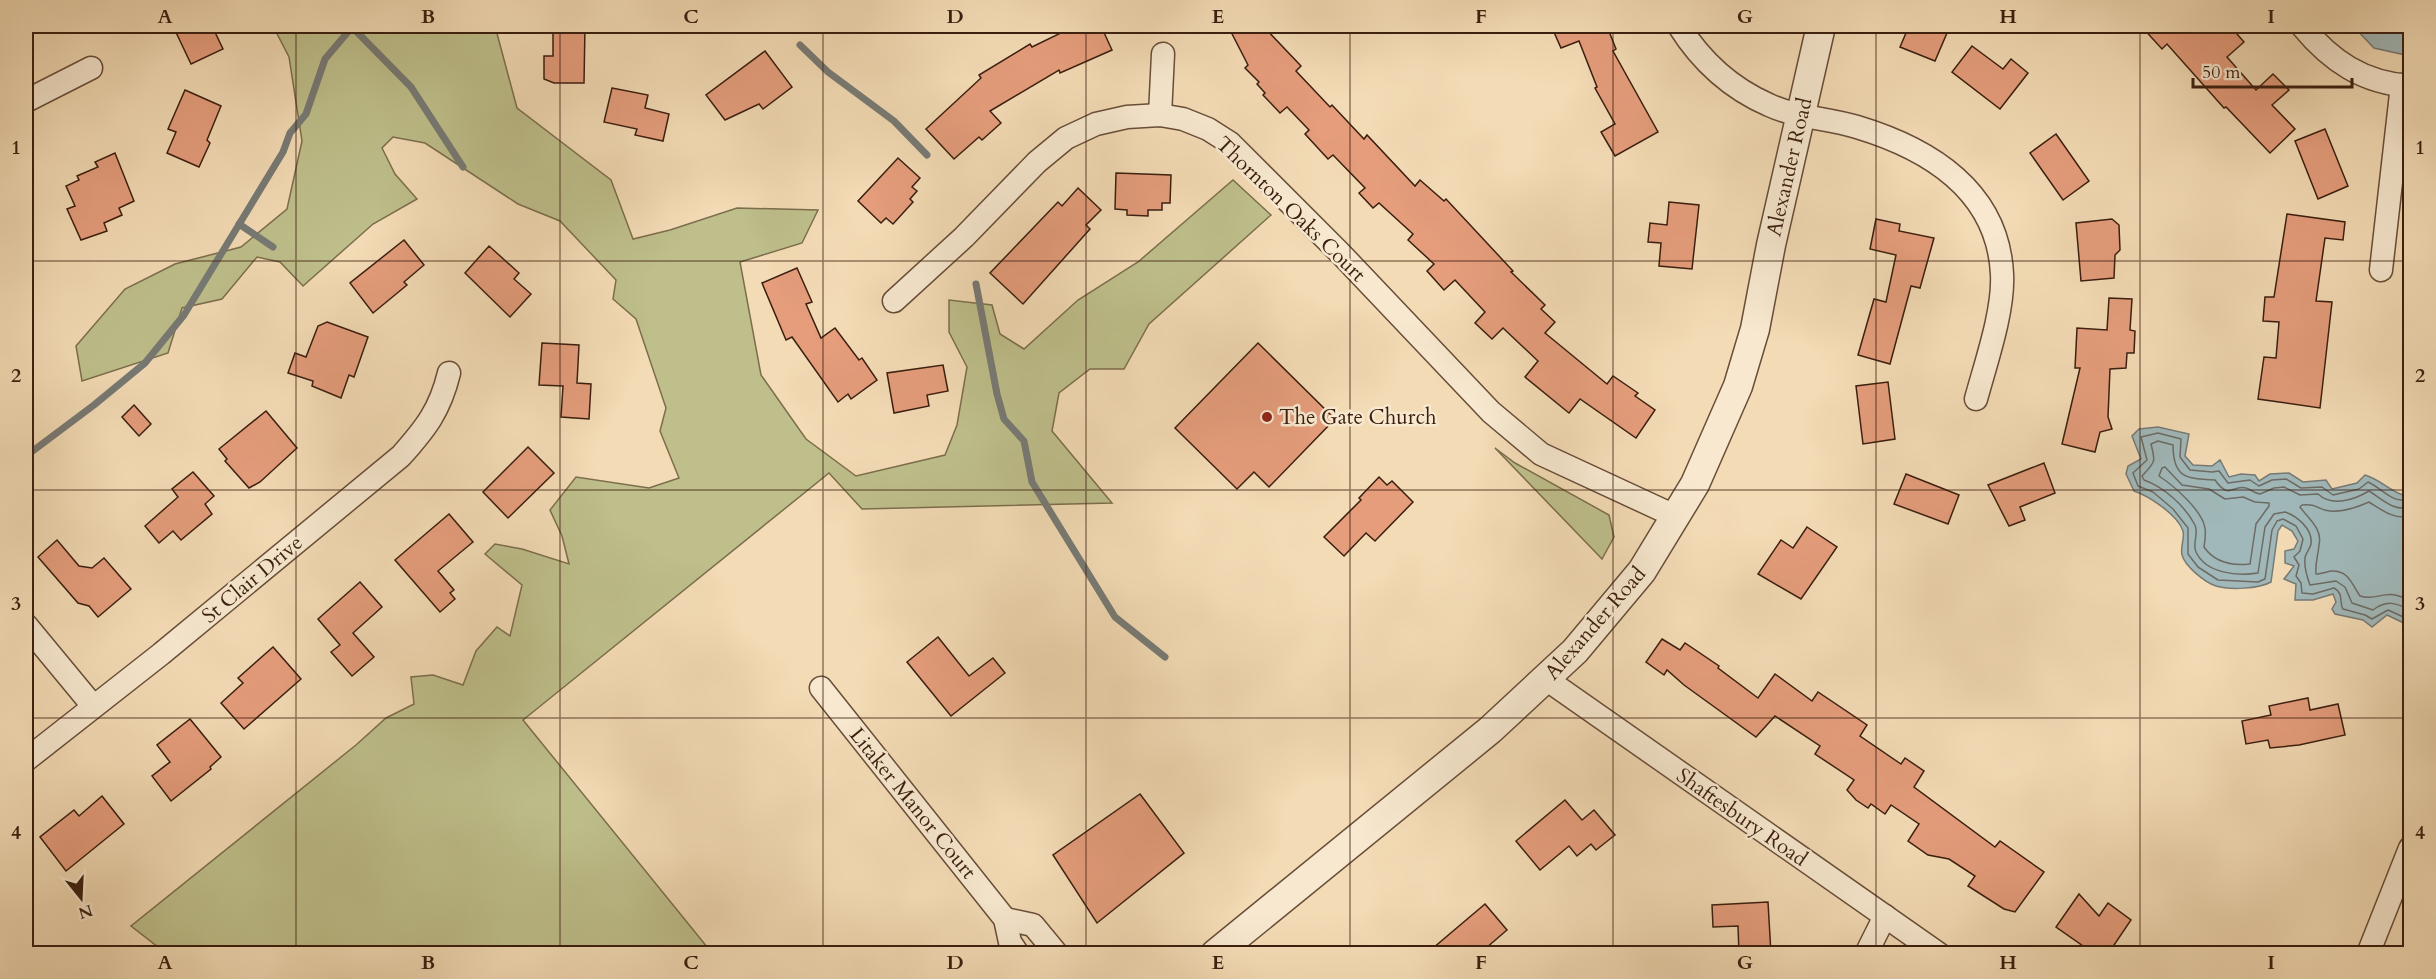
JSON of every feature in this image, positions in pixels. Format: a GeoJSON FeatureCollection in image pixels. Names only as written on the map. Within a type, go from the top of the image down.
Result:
{"type":"FeatureCollection","features":[{"type":"Feature","properties":{"kind":"street"},"geometry":{"type":"LineString","coordinates":[[1679,26],[1692,47],[1714,70],[1742,92],[1771,106],[1801,115],[1856,126],[1898,142],[1937,163],[1960,179],[1978,200],[1988,217],[1998,245],[2002,274],[2001,301],[1976,399]]}},
{"type":"Feature","properties":{"kind":"street","name":"Alexander Road"},"geometry":{"type":"LineString","coordinates":[[1215,954],[1472,745],[1546,680],[1620,600],[1642,572],[1677,517],[1695,483],[1738,386],[1755,329],[1771,245],[1821,26]]}},
{"type":"Feature","properties":{"kind":"street"},"geometry":{"type":"LineString","coordinates":[[2302,26],[2321,49],[2344,66],[2374,81],[2406,86],[2381,270]]}},
{"type":"Feature","properties":{"kind":"street"},"geometry":{"type":"LineString","coordinates":[[1160,115],[1163,54]]}},
{"type":"Feature","properties":{"kind":"street"},"geometry":{"type":"LineString","coordinates":[[26,101],[92,68]]}},
{"type":"Feature","properties":{"kind":"street","name":"Thornton Oaks Court"},"geometry":{"type":"LineString","coordinates":[[894,301],[964,237],[1037,162],[1066,138],[1096,124],[1127,117],[1160,115],[1183,119],[1208,129],[1230,143],[1340,253],[1491,412],[1541,454],[1677,517]]}},
{"type":"Feature","properties":{"kind":"street","name":"St Clair Drive"},"geometry":{"type":"LineString","coordinates":[[26,760],[171,646],[401,456],[423,432],[438,409],[449,373]]}},
{"type":"Feature","properties":{"kind":"street"},"geometry":{"type":"LineString","coordinates":[[26,625],[93,706]]}},
{"type":"Feature","properties":{"kind":"street","name":"Shaftesbury Road"},"geometry":{"type":"LineString","coordinates":[[1546,680],[1939,954]]}},
{"type":"Feature","properties":{"kind":"street","name":"Litaker Manor Court"},"geometry":{"type":"LineString","coordinates":[[821,688],[1005,919],[1010,942],[1018,954]]}},
{"type":"Feature","properties":{"kind":"street"},"geometry":{"type":"LineString","coordinates":[[2368,954],[2410,848]]}},
{"type":"Feature","properties":{"kind":"street"},"geometry":{"type":"LineString","coordinates":[[1866,954],[1885,916]]}},
{"type":"Feature","properties":{"kind":"street"},"geometry":{"type":"LineString","coordinates":[[1005,919],[1034,925],[1057,954]]}},
{"type":"Feature","properties":{"kind":"green space"},"geometry":{"type":"Polygon","coordinates":[[[273,26],[495,26],[517,108],[611,180],[633,239],[670,230],[737,208],[818,210],[802,243],[740,262],[761,375],[806,439],[856,476],[945,455],[957,425],[967,367],[949,332],[949,300],[992,305],[1000,334],[1024,349],[1078,300],[1138,262],[1233,180],[1271,215],[1149,324],[1124,369],[1090,369],[1059,393],[1052,431],[1112,503],[862,509],[829,473],[523,720],[712,953],[202,953],[200,950],[158,947],[131,926],[356,745],[386,718],[414,704],[411,677],[433,675],[463,685],[476,651],[497,627],[510,636],[522,585],[485,554],[495,544],[522,549],[569,564],[562,536],[550,510],[576,477],[649,488],[679,478],[660,431],[666,408],[636,319],[613,299],[616,280],[560,221],[518,204],[425,143],[393,137],[382,148],[395,174],[417,199],[373,224],[303,286],[280,262],[257,257],[222,299],[182,308],[168,353],[82,381],[76,346],[125,289],[175,264],[241,247],[287,209],[302,141],[289,57],[273,26]]]}},
{"type":"Feature","properties":{"kind":"green space"},"geometry":{"type":"Polygon","coordinates":[[[1495,448],[1515,463],[1609,515],[1614,537],[1602,559],[1495,448]]]}},
{"type":"Feature","properties":{"kind":"water"},"geometry":{"type":"Polygon","coordinates":[[[2353,26],[2410,26],[2410,56],[2374,48],[2353,26]]]}},
{"type":"Feature","properties":{"kind":"water"},"geometry":{"type":"Polygon","coordinates":[[[2158,427],[2189,434],[2185,456],[2193,465],[2212,466],[2220,460],[2229,477],[2241,474],[2255,475],[2259,481],[2270,474],[2289,473],[2303,482],[2326,480],[2332,489],[2357,483],[2365,475],[2403,495],[2410,492],[2410,626],[2387,615],[2372,627],[2363,620],[2335,614],[2332,609],[2336,602],[2333,594],[2313,600],[2295,600],[2296,584],[2284,579],[2294,566],[2285,563],[2285,551],[2294,549],[2298,541],[2292,531],[2282,525],[2278,531],[2271,582],[2252,587],[2228,588],[2211,584],[2201,577],[2191,569],[2182,555],[2183,531],[2180,525],[2162,507],[2134,491],[2126,474],[2128,466],[2141,459],[2132,436],[2139,429],[2158,427]]]}},
{"type":"Feature","properties":{"kind":"building"},"geometry":{"type":"Polygon","coordinates":[[[173,26],[212,26],[223,49],[191,64],[173,26]]]}},
{"type":"Feature","properties":{"kind":"building"},"geometry":{"type":"Polygon","coordinates":[[[553,26],[585,26],[584,83],[554,83],[544,79],[544,56],[553,56],[553,26]]]}},
{"type":"Feature","properties":{"kind":"building"},"geometry":{"type":"Polygon","coordinates":[[[1063,26],[1101,26],[1112,50],[1060,73],[1059,70],[990,111],[1001,123],[982,140],[979,137],[954,159],[926,129],[981,78],[979,75],[1030,44],[1032,47],[1065,31],[1063,26]]]}},
{"type":"Feature","properties":{"kind":"building"},"geometry":{"type":"Polygon","coordinates":[[[1228,26],[1263,26],[1301,66],[1296,71],[1330,107],[1332,105],[1364,139],[1367,135],[1415,186],[1420,180],[1444,201],[1446,199],[1513,271],[1511,272],[1545,305],[1541,309],[1555,322],[1545,333],[1607,384],[1613,376],[1638,393],[1635,396],[1655,410],[1636,438],[1580,399],[1569,413],[1525,377],[1538,361],[1503,328],[1492,339],[1475,323],[1485,312],[1455,280],[1444,290],[1427,271],[1434,264],[1408,240],[1413,234],[1379,203],[1373,208],[1359,193],[1365,188],[1333,155],[1328,159],[1305,134],[1309,130],[1287,107],[1280,113],[1263,95],[1265,93],[1257,84],[1259,82],[1245,68],[1248,65],[1228,26]]]}},
{"type":"Feature","properties":{"kind":"building"},"geometry":{"type":"Polygon","coordinates":[[[1563,26],[1615,26],[1608,29],[1616,49],[1613,51],[1658,132],[1615,156],[1601,132],[1615,124],[1595,88],[1597,87],[1579,41],[1561,48],[1553,30],[1563,26]]]}},
{"type":"Feature","properties":{"kind":"building"},"geometry":{"type":"Polygon","coordinates":[[[1909,26],[1950,26],[1935,61],[1900,47],[1909,26]]]}},
{"type":"Feature","properties":{"kind":"building"},"geometry":{"type":"Polygon","coordinates":[[[2141,26],[2230,26],[2244,42],[2227,57],[2256,90],[2273,74],[2289,90],[2272,105],[2295,129],[2270,153],[2226,107],[2224,108],[2167,44],[2162,49],[2141,26]]]}},
{"type":"Feature","properties":{"kind":"building"},"geometry":{"type":"Polygon","coordinates":[[[1972,46],[2003,69],[2011,59],[2028,73],[2000,109],[1952,72],[1972,46]]]}},
{"type":"Feature","properties":{"kind":"building"},"geometry":{"type":"Polygon","coordinates":[[[765,51],[792,87],[763,109],[759,104],[725,120],[706,95],[765,51]]]}},
{"type":"Feature","properties":{"kind":"building"},"geometry":{"type":"Polygon","coordinates":[[[612,88],[648,95],[645,108],[669,114],[663,141],[635,135],[637,129],[604,122],[612,88]]]}},
{"type":"Feature","properties":{"kind":"building"},"geometry":{"type":"Polygon","coordinates":[[[185,90],[221,106],[207,140],[210,143],[199,167],[167,153],[176,132],[168,129],[185,90]]]}},
{"type":"Feature","properties":{"kind":"building"},"geometry":{"type":"Polygon","coordinates":[[[2325,129],[2348,186],[2318,199],[2295,141],[2325,129]]]}},
{"type":"Feature","properties":{"kind":"building"},"geometry":{"type":"Polygon","coordinates":[[[2056,134],[2089,181],[2063,200],[2030,153],[2056,134]]]}},
{"type":"Feature","properties":{"kind":"building"},"geometry":{"type":"Polygon","coordinates":[[[115,153],[134,201],[119,208],[122,215],[104,223],[107,231],[81,240],[67,209],[75,206],[66,186],[79,180],[77,176],[98,167],[95,162],[115,153]]]}},
{"type":"Feature","properties":{"kind":"building"},"geometry":{"type":"Polygon","coordinates":[[[898,158],[920,178],[912,187],[917,191],[910,199],[913,202],[893,224],[886,218],[881,223],[858,201],[898,158]]]}},
{"type":"Feature","properties":{"kind":"building"},"geometry":{"type":"Polygon","coordinates":[[[1116,173],[1171,175],[1170,203],[1162,203],[1162,210],[1148,210],[1148,216],[1127,215],[1127,210],[1115,209],[1116,173]]]}},
{"type":"Feature","properties":{"kind":"building"},"geometry":{"type":"Polygon","coordinates":[[[1078,188],[1101,210],[1086,225],[1090,229],[1023,304],[990,273],[1058,202],[1062,206],[1078,188]]]}},
{"type":"Feature","properties":{"kind":"building"},"geometry":{"type":"Polygon","coordinates":[[[1669,202],[1699,205],[1692,269],[1659,266],[1661,243],[1648,242],[1650,223],[1667,225],[1669,202]]]}},
{"type":"Feature","properties":{"kind":"building"},"geometry":{"type":"Polygon","coordinates":[[[2287,214],[2345,222],[2343,240],[2325,238],[2316,301],[2332,302],[2320,408],[2258,399],[2264,357],[2276,358],[2279,322],[2263,321],[2265,297],[2274,297],[2287,214]]]}},
{"type":"Feature","properties":{"kind":"building"},"geometry":{"type":"Polygon","coordinates":[[[1876,219],[1900,224],[1899,231],[1934,238],[1920,288],[1911,286],[1890,364],[1858,355],[1874,299],[1886,302],[1896,255],[1870,249],[1876,219]]]}},
{"type":"Feature","properties":{"kind":"building"},"geometry":{"type":"Polygon","coordinates":[[[2112,219],[2119,225],[2120,250],[2115,255],[2114,278],[2081,281],[2076,223],[2112,219]]]}},
{"type":"Feature","properties":{"kind":"building"},"geometry":{"type":"Polygon","coordinates":[[[404,240],[424,265],[404,282],[407,285],[373,313],[350,283],[404,240]]]}},
{"type":"Feature","properties":{"kind":"building"},"geometry":{"type":"Polygon","coordinates":[[[489,246],[519,273],[514,279],[531,294],[510,317],[465,273],[489,246]]]}},
{"type":"Feature","properties":{"kind":"building"},"geometry":{"type":"Polygon","coordinates":[[[797,268],[812,302],[806,304],[821,338],[835,328],[859,360],[862,358],[877,380],[851,399],[848,394],[838,402],[792,337],[786,340],[762,283],[797,268]]]}},
{"type":"Feature","properties":{"kind":"building"},"geometry":{"type":"Polygon","coordinates":[[[2109,298],[2132,299],[2130,330],[2135,331],[2134,353],[2127,353],[2126,368],[2110,369],[2108,417],[2112,429],[2100,432],[2095,452],[2062,444],[2080,368],[2075,368],[2077,328],[2107,330],[2109,298]]]}},
{"type":"Feature","properties":{"kind":"building"},"geometry":{"type":"Polygon","coordinates":[[[327,322],[368,337],[354,377],[349,375],[341,398],[312,386],[313,381],[288,373],[295,353],[306,357],[318,326],[327,322]]]}},
{"type":"Feature","properties":{"kind":"building"},"geometry":{"type":"Polygon","coordinates":[[[542,343],[579,345],[577,383],[591,384],[589,419],[561,417],[563,386],[539,385],[542,343]]]}},
{"type":"Feature","properties":{"kind":"building","name":"The Gate Church"},"geometry":{"type":"Polygon","coordinates":[[[1258,343],[1335,419],[1269,487],[1254,472],[1237,489],[1175,428],[1258,343]]]}},
{"type":"Feature","properties":{"kind":"building"},"geometry":{"type":"Polygon","coordinates":[[[943,365],[948,391],[927,395],[929,406],[894,413],[887,373],[943,365]]]}},
{"type":"Feature","properties":{"kind":"building"},"geometry":{"type":"Polygon","coordinates":[[[1888,382],[1895,439],[1863,444],[1856,386],[1888,382]]]}},
{"type":"Feature","properties":{"kind":"building"},"geometry":{"type":"Polygon","coordinates":[[[134,405],[151,424],[139,436],[122,417],[134,405]]]}},
{"type":"Feature","properties":{"kind":"building"},"geometry":{"type":"Polygon","coordinates":[[[266,411],[297,448],[260,482],[249,488],[225,461],[227,459],[219,449],[266,411]]]}},
{"type":"Feature","properties":{"kind":"building"},"geometry":{"type":"Polygon","coordinates":[[[528,447],[554,473],[508,518],[483,492],[528,447]]]}},
{"type":"Feature","properties":{"kind":"building"},"geometry":{"type":"Polygon","coordinates":[[[2044,463],[2055,493],[2020,507],[2025,520],[2009,526],[1988,485],[2044,463]]]}},
{"type":"Feature","properties":{"kind":"building"},"geometry":{"type":"Polygon","coordinates":[[[193,472],[214,496],[205,504],[212,514],[181,540],[173,531],[159,543],[145,526],[178,497],[172,489],[193,472]]]}},
{"type":"Feature","properties":{"kind":"building"},"geometry":{"type":"Polygon","coordinates":[[[1906,474],[1959,495],[1948,524],[1894,504],[1906,474]]]}},
{"type":"Feature","properties":{"kind":"building"},"geometry":{"type":"Polygon","coordinates":[[[1379,477],[1387,485],[1392,481],[1413,502],[1375,541],[1366,533],[1344,556],[1324,537],[1361,500],[1359,498],[1379,477]]]}},
{"type":"Feature","properties":{"kind":"building"},"geometry":{"type":"Polygon","coordinates":[[[449,514],[473,542],[438,571],[454,590],[450,593],[455,599],[440,612],[395,560],[449,514]]]}},
{"type":"Feature","properties":{"kind":"building"},"geometry":{"type":"Polygon","coordinates":[[[1807,527],[1837,547],[1801,599],[1758,574],[1781,540],[1793,548],[1807,527]]]}},
{"type":"Feature","properties":{"kind":"building"},"geometry":{"type":"Polygon","coordinates":[[[57,540],[79,566],[92,568],[104,558],[131,589],[98,617],[89,606],[78,603],[38,557],[57,540]]]}},
{"type":"Feature","properties":{"kind":"building"},"geometry":{"type":"Polygon","coordinates":[[[360,582],[382,607],[353,633],[374,657],[352,676],[331,652],[340,645],[318,619],[360,582]]]}},
{"type":"Feature","properties":{"kind":"building"},"geometry":{"type":"Polygon","coordinates":[[[938,637],[969,676],[993,658],[1005,673],[951,716],[907,662],[938,637]]]}},
{"type":"Feature","properties":{"kind":"building"},"geometry":{"type":"Polygon","coordinates":[[[1662,639],[1680,650],[1685,643],[1719,666],[1718,668],[1758,698],[1775,674],[1812,701],[1818,692],[1867,725],[1860,736],[1901,764],[1905,758],[1924,771],[1914,787],[1995,847],[2000,841],[2044,872],[2015,912],[2004,909],[1968,886],[1975,876],[1949,859],[1928,855],[1908,841],[1919,824],[1891,805],[1885,814],[1871,804],[1868,808],[1856,800],[1847,790],[1854,780],[1815,754],[1820,746],[1775,716],[1756,737],[1667,670],[1664,675],[1646,662],[1662,639]]]}},
{"type":"Feature","properties":{"kind":"building"},"geometry":{"type":"Polygon","coordinates":[[[273,647],[301,679],[244,729],[221,703],[243,683],[238,678],[273,647]]]}},
{"type":"Feature","properties":{"kind":"building"},"geometry":{"type":"Polygon","coordinates":[[[2308,698],[2310,710],[2338,704],[2345,735],[2299,745],[2270,748],[2268,740],[2246,744],[2242,721],[2271,715],[2269,706],[2308,698]]]}},
{"type":"Feature","properties":{"kind":"building"},"geometry":{"type":"Polygon","coordinates":[[[190,719],[221,757],[210,767],[211,769],[171,801],[152,776],[170,762],[157,745],[190,719]]]}},
{"type":"Feature","properties":{"kind":"building"},"geometry":{"type":"Polygon","coordinates":[[[1140,794],[1184,853],[1097,923],[1053,855],[1140,794]]]}},
{"type":"Feature","properties":{"kind":"building"},"geometry":{"type":"Polygon","coordinates":[[[102,796],[124,824],[66,871],[40,837],[74,810],[79,816],[102,796]]]}},
{"type":"Feature","properties":{"kind":"building"},"geometry":{"type":"Polygon","coordinates":[[[1565,800],[1582,820],[1594,810],[1615,835],[1596,850],[1591,844],[1577,856],[1569,846],[1540,870],[1516,841],[1565,800]]]}},
{"type":"Feature","properties":{"kind":"building"},"geometry":{"type":"Polygon","coordinates":[[[2079,894],[2099,916],[2108,903],[2131,920],[2108,954],[2078,954],[2083,946],[2056,927],[2079,894]]]}},
{"type":"Feature","properties":{"kind":"building"},"geometry":{"type":"Polygon","coordinates":[[[1768,902],[1771,954],[1739,954],[1738,926],[1713,927],[1712,905],[1768,902]]]}},
{"type":"Feature","properties":{"kind":"building"},"geometry":{"type":"Polygon","coordinates":[[[1485,904],[1507,930],[1479,954],[1426,954],[1485,904]]]}},
{"type":"Feature","properties":{"kind":"waterway"},"geometry":{"type":"LineString","coordinates":[[26,456],[145,363],[184,315],[283,152],[290,133],[306,114],[325,59],[353,26]]}},
{"type":"Feature","properties":{"kind":"waterway"},"geometry":{"type":"LineString","coordinates":[[352,27],[411,87],[463,167]]}},
{"type":"Feature","properties":{"kind":"waterway"},"geometry":{"type":"LineString","coordinates":[[800,45],[828,72],[894,121],[927,155]]}},
{"type":"Feature","properties":{"kind":"waterway"},"geometry":{"type":"LineString","coordinates":[[239,224],[273,247]]}},
{"type":"Feature","properties":{"kind":"waterway"},"geometry":{"type":"LineString","coordinates":[[976,284],[1004,419],[1024,441],[1032,482],[1115,617],[1165,657]]}},
{"type":"Feature","properties":{"kind":"place","name":"The Gate Church"},"geometry":{"type":"Point","coordinates":[1267,417]}}]}
